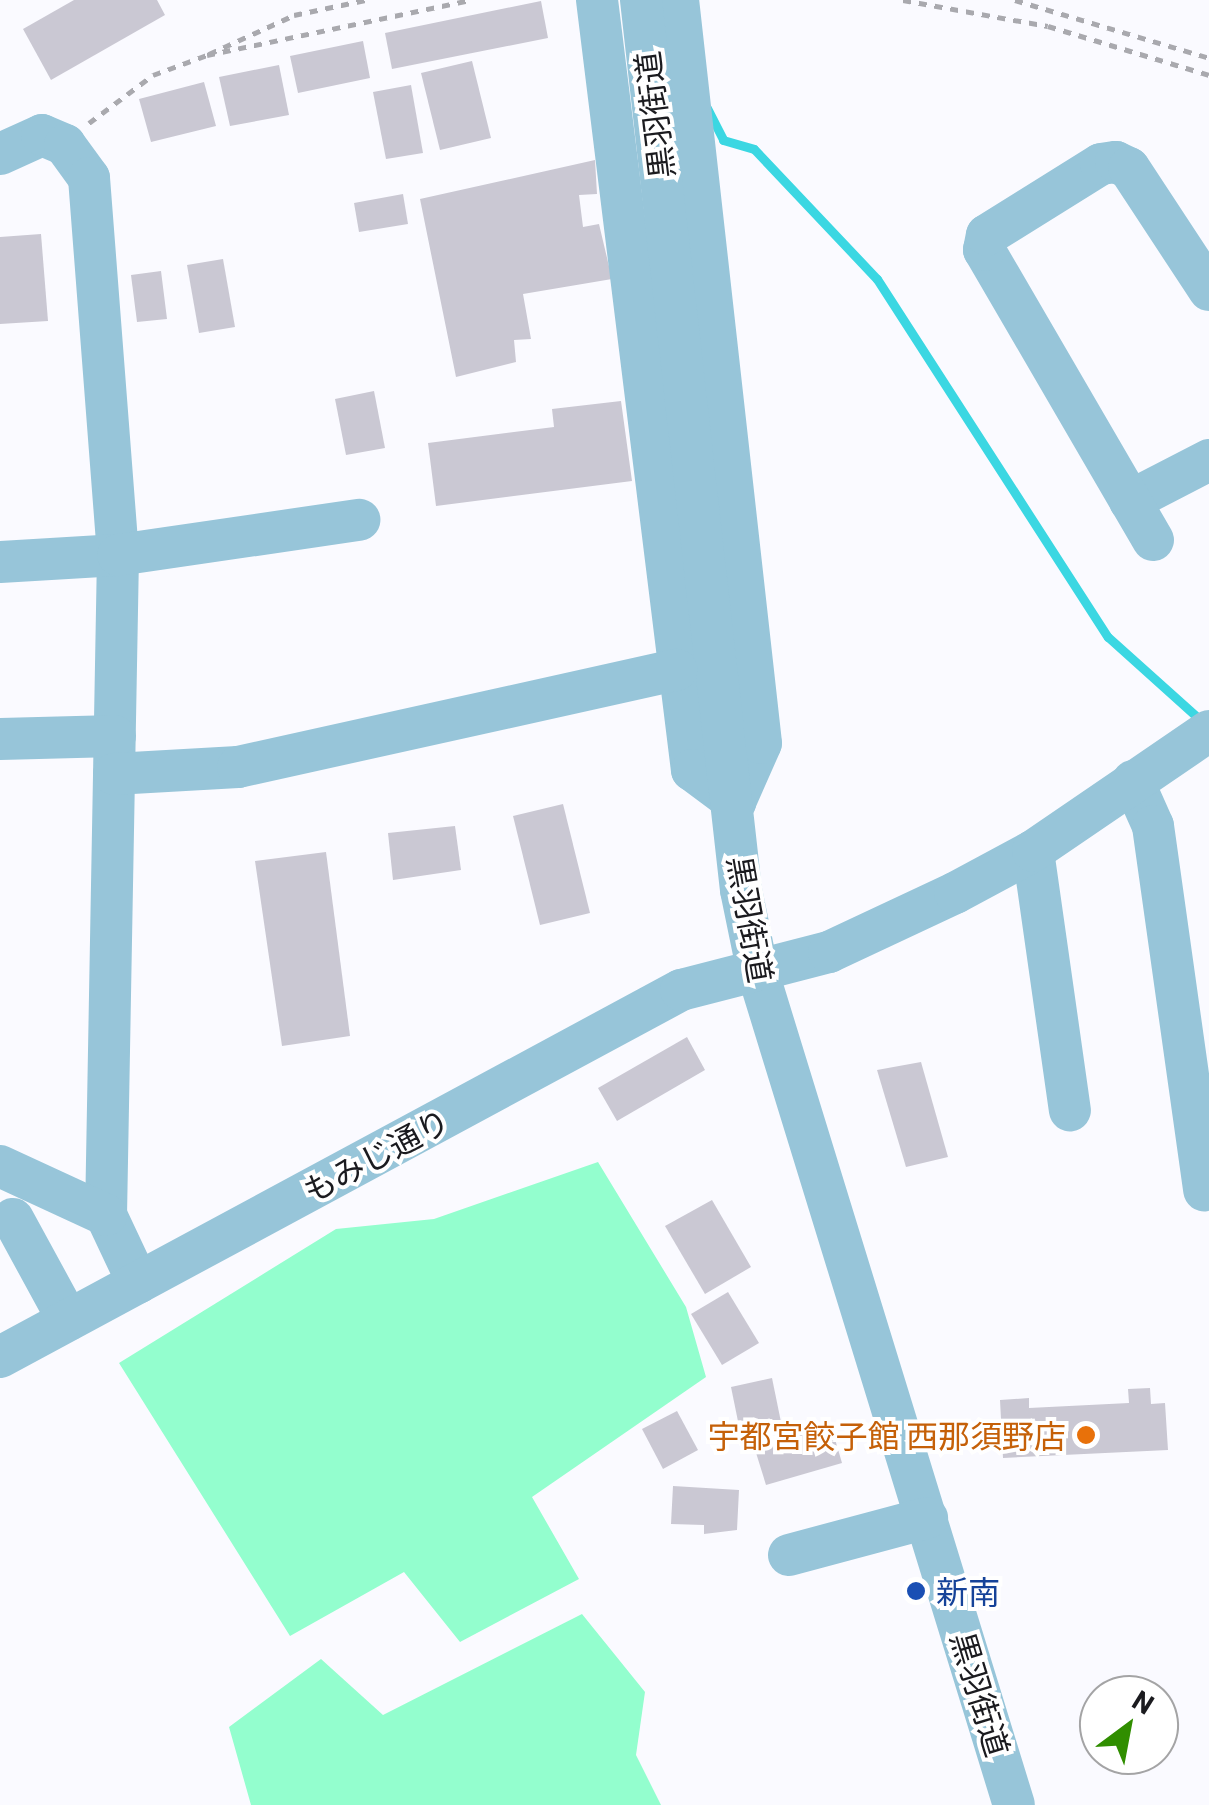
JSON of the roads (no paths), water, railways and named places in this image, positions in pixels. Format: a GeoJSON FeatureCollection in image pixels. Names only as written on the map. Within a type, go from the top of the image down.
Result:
{"type":"FeatureCollection","features":[{"type":"Feature","properties":{"kind":"street"},"geometry":{"type":"LineString","coordinates":[[597,0],[676,670],[692,770],[735,802],[761,743],[678,0]]}},
{"type":"Feature","properties":{"kind":"street","name":"黒羽街道"},"geometry":{"type":"LineString","coordinates":[[640,0],[735,802],[741,890],[758,973],[1014,1805]]}},
{"type":"Feature","properties":{"kind":"street"},"geometry":{"type":"LineString","coordinates":[[0,154],[42,135],[65,145],[89,178],[118,555],[106,1216],[138,1283]]}},
{"type":"Feature","properties":{"kind":"street"},"geometry":{"type":"LineString","coordinates":[[1153,540],[984,250],[987,235],[1101,164],[1116,162],[1129,168],[1209,290]]}},
{"type":"Feature","properties":{"kind":"street"},"geometry":{"type":"LineString","coordinates":[[1130,500],[1209,460]]}},
{"type":"Feature","properties":{"kind":"street"},"geometry":{"type":"LineString","coordinates":[[0,562],[118,555],[359,520]]}},
{"type":"Feature","properties":{"kind":"street"},"geometry":{"type":"LineString","coordinates":[[0,739],[114,755],[238,766],[676,670]]}},
{"type":"Feature","properties":{"kind":"street","name":"もみじ通り"},"geometry":{"type":"LineString","coordinates":[[0,1357],[680,990],[828,952],[955,892],[1033,850],[1209,731]]}},
{"type":"Feature","properties":{"kind":"street"},"geometry":{"type":"LineString","coordinates":[[1133,781],[1153,826],[1191,964],[1204,1190]]}},
{"type":"Feature","properties":{"kind":"street"},"geometry":{"type":"LineString","coordinates":[[1033,850],[1070,1110]]}},
{"type":"Feature","properties":{"kind":"street"},"geometry":{"type":"LineString","coordinates":[[0,1166],[106,1216]]}},
{"type":"Feature","properties":{"kind":"street"},"geometry":{"type":"LineString","coordinates":[[13,1220],[68,1320]]}},
{"type":"Feature","properties":{"kind":"street"},"geometry":{"type":"LineString","coordinates":[[789,1555],[927,1518]]}},
{"type":"Feature","properties":{"kind":"waterway"},"geometry":{"type":"LineString","coordinates":[[707,108],[723,140],[754,149],[877,279],[1108,637],[1196,716]]}},
{"type":"Feature","properties":{"kind":"place","name":"宇都宮餃子館 西那須野店"},"geometry":{"type":"Point","coordinates":[1086,1435]}},
{"type":"Feature","properties":{"kind":"place","name":"新南"},"geometry":{"type":"Point","coordinates":[916,1591]}}]}
